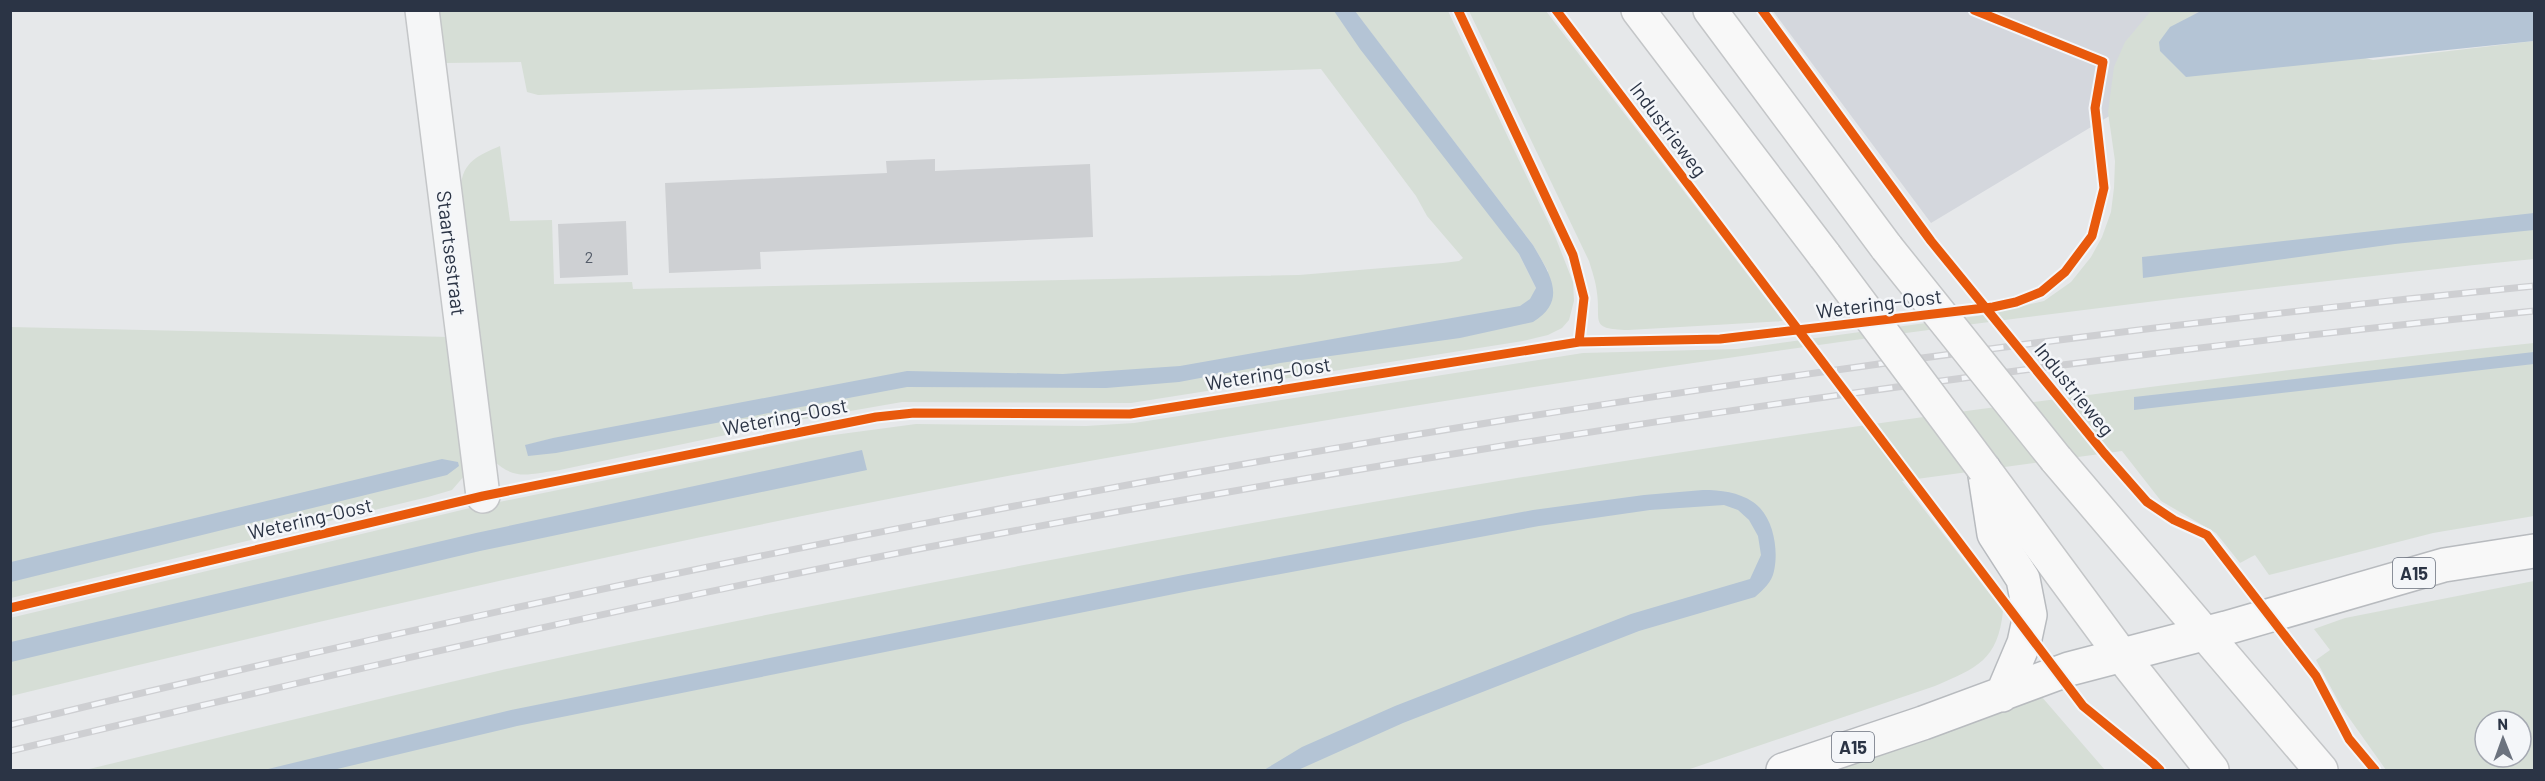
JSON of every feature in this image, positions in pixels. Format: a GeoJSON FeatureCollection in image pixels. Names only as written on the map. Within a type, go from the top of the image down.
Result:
{"type":"FeatureCollection","features":[{"type":"Feature","properties":{"kind":"main road"},"geometry":{"type":"LineString","coordinates":[[1638,10],[1825,256],[2122,656],[2212,771]]}},
{"type":"Feature","properties":{"kind":"main road"},"geometry":{"type":"LineString","coordinates":[[1710,10],[1887,248],[2056,459],[2321,771]]}},
{"type":"Feature","properties":{"kind":"main road"},"geometry":{"type":"LineString","coordinates":[[1984,469],[1994,534],[2023,579],[2030,615],[2024,643],[2002,694]]}},
{"type":"Feature","properties":{"kind":"main road","name":"A15"},"geometry":{"type":"LineString","coordinates":[[1783,771],[2069,669],[2205,634],[2444,564],[2535,551]]}},
{"type":"Feature","properties":{"kind":"street","name":"Staartsestraat"},"geometry":{"type":"LineString","coordinates":[[422,10],[483,496]]}},
{"type":"Feature","properties":{"kind":"shaded area"},"geometry":{"type":"Polygon","coordinates":[[[2534,10],[2534,32],[2191,67],[1931,223],[1773,11],[2534,10]]]}},
{"type":"Feature","properties":{"kind":"shaded area"},"geometry":{"type":"Polygon","coordinates":[[[438,11],[1448,11],[1555,236],[1573,282],[1574,301],[1569,320],[1562,328],[1548,335],[1523,341],[1131,403],[902,402],[793,421],[555,471],[514,473],[507,471],[492,459],[461,187],[468,165],[479,156],[500,146],[510,221],[552,220],[554,284],[632,282],[633,289],[1299,275],[1443,263],[1459,261],[1463,258],[1427,216],[1416,196],[1321,69],[538,95],[527,92],[521,62],[444,63],[438,11]],[[1360,18],[1519,254],[1536,288],[1531,299],[1548,271],[1533,245],[1360,18]]]}},
{"type":"Feature","properties":{"kind":"shaded area"},"geometry":{"type":"Polygon","coordinates":[[[1469,11],[1546,11],[1783,321],[1628,330],[1602,326],[1598,317],[1596,289],[1589,261],[1469,11]]]}},
{"type":"Feature","properties":{"kind":"shaded area"},"geometry":{"type":"Polygon","coordinates":[[[2151,11],[2201,11],[2192,14],[2373,60],[2534,41],[2534,259],[2192,297],[1850,341],[1509,391],[1169,447],[878,501],[588,561],[11,696],[10,618],[470,508],[811,438],[916,424],[1086,426],[1134,423],[1583,353],[1737,349],[1984,315],[2044,301],[2071,282],[2091,257],[2102,237],[2111,212],[2114,188],[2115,161],[2108,112],[2114,67],[2125,42],[2151,11]]]}},
{"type":"Feature","properties":{"kind":"shaded area"},"geometry":{"type":"Polygon","coordinates":[[[10,327],[450,337],[465,475],[452,490],[428,497],[11,598],[10,327]]]}},
{"type":"Feature","properties":{"kind":"shaded area"},"geometry":{"type":"Polygon","coordinates":[[[2534,343],[2534,516],[2433,533],[2269,575],[2255,555],[2240,563],[2216,533],[2161,501],[2122,451],[1902,481],[2003,611],[1996,641],[1990,652],[1963,674],[1935,686],[1687,770],[85,770],[446,683],[620,645],[988,572],[1373,502],[1566,470],[1952,413],[2340,364],[2534,343]]]}},
{"type":"Feature","properties":{"kind":"shaded area"},"geometry":{"type":"Polygon","coordinates":[[[2534,581],[2534,770],[2386,770],[2342,708],[2316,660],[2330,650],[2314,629],[2345,618],[2534,581]]]}},
{"type":"Feature","properties":{"kind":"shaded area"},"geometry":{"type":"Polygon","coordinates":[[[2041,696],[2105,770],[1816,770],[2041,696]]]}},
{"type":"Feature","properties":{"kind":"water"},"geometry":{"type":"Polygon","coordinates":[[[1334,11],[1355,11],[1533,245],[1550,276],[1553,295],[1544,314],[1533,322],[1460,338],[1280,363],[1179,382],[1106,388],[907,387],[556,453],[528,456],[525,445],[553,438],[907,371],[1063,374],[1180,366],[1520,306],[1530,299],[1536,288],[1519,254],[1360,49],[1334,11]]]}},
{"type":"Feature","properties":{"kind":"water"},"geometry":{"type":"Polygon","coordinates":[[[2201,11],[2534,11],[2534,41],[2186,77],[2160,51],[2159,42],[2170,27],[2201,11]]]}},
{"type":"Feature","properties":{"kind":"water"},"geometry":{"type":"Polygon","coordinates":[[[2534,213],[2534,230],[2395,244],[2143,278],[2142,257],[2534,213]]]}},
{"type":"Feature","properties":{"kind":"water"},"geometry":{"type":"Polygon","coordinates":[[[2534,352],[2534,364],[2134,410],[2134,397],[2534,352]]]}},
{"type":"Feature","properties":{"kind":"water"},"geometry":{"type":"Polygon","coordinates":[[[862,450],[867,470],[480,551],[11,662],[11,642],[476,533],[862,450]]]}},
{"type":"Feature","properties":{"kind":"water"},"geometry":{"type":"Polygon","coordinates":[[[442,459],[458,462],[459,466],[447,475],[11,582],[11,562],[442,459]]]}},
{"type":"Feature","properties":{"kind":"water"},"geometry":{"type":"Polygon","coordinates":[[[1703,490],[1729,492],[1753,502],[1760,508],[1770,524],[1776,553],[1774,571],[1764,589],[1755,597],[1639,631],[1403,723],[1298,770],[1264,770],[1302,747],[1395,706],[1631,614],[1750,579],[1761,555],[1758,536],[1749,520],[1738,510],[1724,505],[1650,510],[1539,526],[1189,591],[517,726],[333,770],[264,770],[511,710],[1183,575],[1533,510],[1644,495],[1703,490]]]}},
{"type":"Feature","properties":{"kind":"building"},"geometry":{"type":"Polygon","coordinates":[[[935,159],[935,171],[1090,164],[1093,237],[760,252],[761,269],[669,273],[665,183],[887,173],[886,161],[935,159]]]}},
{"type":"Feature","properties":{"kind":"building"},"geometry":{"type":"Polygon","coordinates":[[[626,221],[628,275],[560,278],[558,224],[626,221]]]}},
{"type":"Feature","properties":{"kind":"railway"},"geometry":{"type":"LineString","coordinates":[[10,725],[322,651],[635,582],[949,519],[1264,460],[1581,408],[1898,361],[2216,321],[2534,286]]}},
{"type":"Feature","properties":{"kind":"railway"},"geometry":{"type":"LineString","coordinates":[[10,751],[354,670],[698,594],[929,547],[1328,475],[1729,411],[1930,383],[2332,332],[2534,311]]}},
{"type":"Feature","properties":{"kind":"cycle path"},"geometry":{"type":"LineString","coordinates":[[1458,10],[1573,255],[1584,298],[1579,342]]}},
{"type":"Feature","properties":{"kind":"cycle path","name":"Industrieweg"},"geometry":{"type":"LineString","coordinates":[[1556,10],[2083,706],[2160,770]]}},
{"type":"Feature","properties":{"kind":"cycle path","name":"Industrieweg"},"geometry":{"type":"LineString","coordinates":[[1762,10],[1931,241],[2104,453],[2147,502],[2174,520],[2207,535],[2316,676],[2349,739],[2375,770]]}},
{"type":"Feature","properties":{"kind":"cycle path","name":"Wetering-Oost"},"geometry":{"type":"LineString","coordinates":[[10,608],[483,496],[876,417],[914,413],[1130,414],[1579,342],[1720,339],[1993,307],[2016,302],[2041,292],[2065,272],[2092,236],[2104,188],[2095,108],[2103,62],[1974,10]]}}]}
